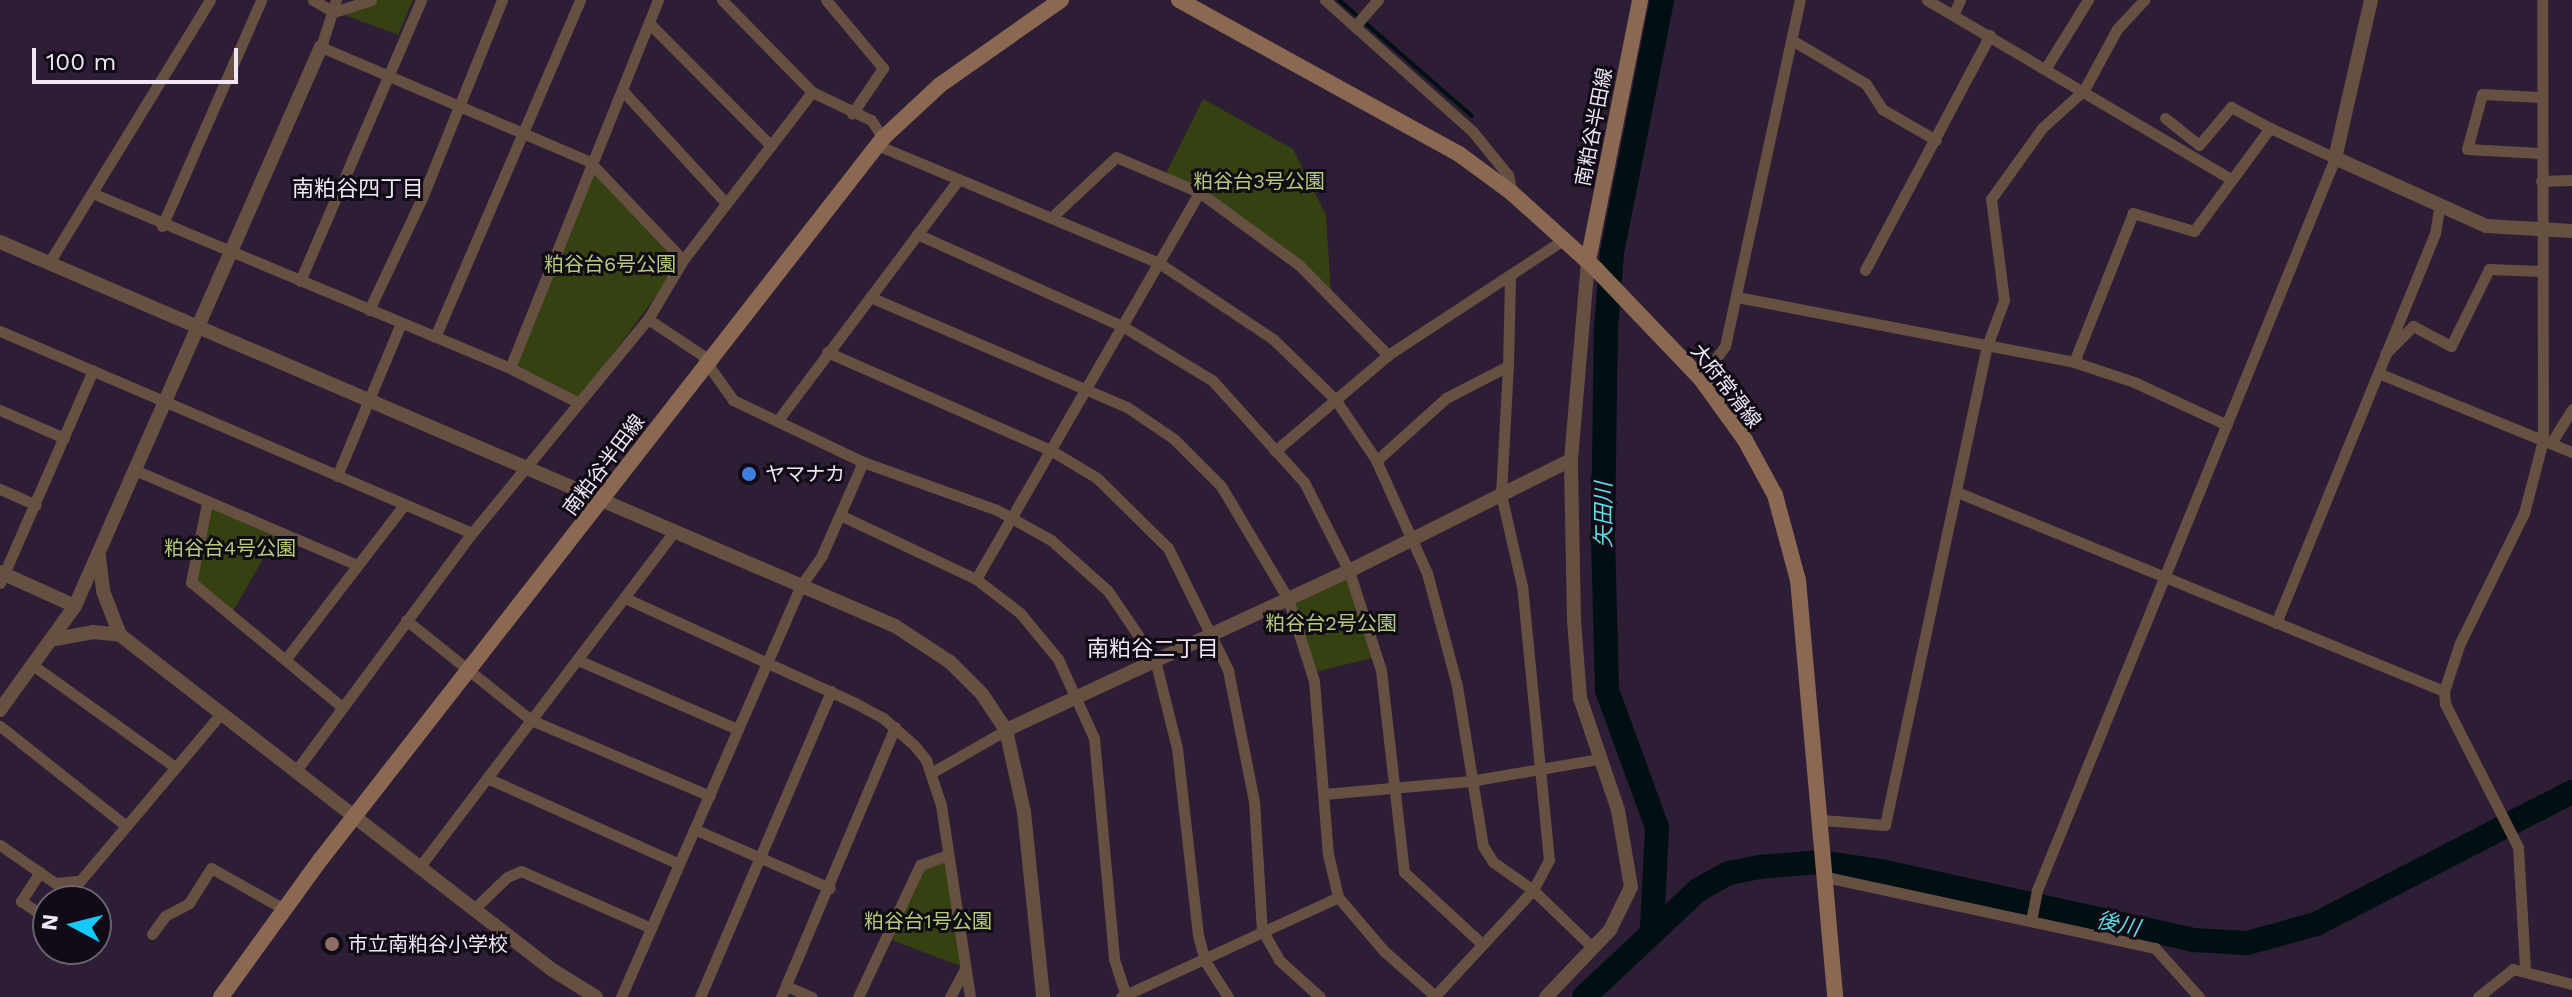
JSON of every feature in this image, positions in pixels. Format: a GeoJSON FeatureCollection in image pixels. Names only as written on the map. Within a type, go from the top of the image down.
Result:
{"type":"FeatureCollection","features":[{"type":"Feature","properties":{"kind":"main road","name":"南粕谷半田線"},"geometry":{"type":"LineString","coordinates":[[221,997],[284,909],[604,500],[707,360],[880,142],[940,85],[1061,0]]}},
{"type":"Feature","properties":{"kind":"main road","name":"大府常滑線"},"geometry":{"type":"LineString","coordinates":[[1179,0],[1459,154],[1512,193],[1592,265],[1701,379],[1745,440],[1779,509],[1798,580],[1823,820],[1835,997]]}},
{"type":"Feature","properties":{"kind":"main road","name":"南粕谷半田線"},"geometry":{"type":"LineString","coordinates":[[1592,265],[1640,0]]}},
{"type":"Feature","properties":{"kind":"street"},"geometry":{"type":"LineString","coordinates":[[50,261],[210,0]]}},
{"type":"Feature","properties":{"kind":"street"},"geometry":{"type":"LineString","coordinates":[[162,226],[261,0]]}},
{"type":"Feature","properties":{"kind":"street"},"geometry":{"type":"LineString","coordinates":[[313,0],[335,6],[371,0]]}},
{"type":"Feature","properties":{"kind":"street"},"geometry":{"type":"LineString","coordinates":[[300,281],[421,0]]}},
{"type":"Feature","properties":{"kind":"street"},"geometry":{"type":"LineString","coordinates":[[369,310],[502,0]]}},
{"type":"Feature","properties":{"kind":"street"},"geometry":{"type":"LineString","coordinates":[[435,337],[580,0]]}},
{"type":"Feature","properties":{"kind":"street"},"geometry":{"type":"LineString","coordinates":[[510,368],[590,162],[658,0]]}},
{"type":"Feature","properties":{"kind":"street"},"geometry":{"type":"LineString","coordinates":[[722,0],[812,92],[852,114],[871,120],[880,142],[959,179],[1159,263],[1273,339],[1335,399],[1376,461],[1412,536],[1457,686],[1470,781],[1483,846],[1493,862],[1533,890],[1593,948]]}},
{"type":"Feature","properties":{"kind":"street"},"geometry":{"type":"LineString","coordinates":[[826,0],[883,68],[852,114]]}},
{"type":"Feature","properties":{"kind":"street"},"geometry":{"type":"LineString","coordinates":[[1325,0],[1473,132],[1508,175],[1512,193]]}},
{"type":"Feature","properties":{"kind":"street"},"geometry":{"type":"LineString","coordinates":[[1355,26],[1378,0]]}},
{"type":"Feature","properties":{"kind":"street"},"geometry":{"type":"LineString","coordinates":[[1701,379],[1725,346],[1800,0]]}},
{"type":"Feature","properties":{"kind":"street"},"geometry":{"type":"LineString","coordinates":[[1927,0],[2047,66],[2120,118],[2231,179]]}},
{"type":"Feature","properties":{"kind":"street"},"geometry":{"type":"LineString","coordinates":[[1953,15],[1960,0]]}},
{"type":"Feature","properties":{"kind":"street"},"geometry":{"type":"LineString","coordinates":[[2047,66],[2088,0]]}},
{"type":"Feature","properties":{"kind":"street"},"geometry":{"type":"LineString","coordinates":[[1823,820],[1885,825],[1986,349],[2004,300],[1991,199],[2042,128],[2084,90],[2117,29],[2142,0]]}},
{"type":"Feature","properties":{"kind":"street"},"geometry":{"type":"LineString","coordinates":[[2031,921],[2037,890],[2335,158],[2371,0]]}},
{"type":"Feature","properties":{"kind":"street"},"geometry":{"type":"LineString","coordinates":[[2542,0],[2541,271],[2547,442]]}},
{"type":"Feature","properties":{"kind":"street"},"geometry":{"type":"LineString","coordinates":[[0,710],[55,639],[75,606],[202,328],[230,254],[321,47],[335,6]]}},
{"type":"Feature","properties":{"kind":"street"},"geometry":{"type":"LineString","coordinates":[[649,23],[771,146]]}},
{"type":"Feature","properties":{"kind":"street"},"geometry":{"type":"LineString","coordinates":[[1865,270],[1990,35]]}},
{"type":"Feature","properties":{"kind":"street"},"geometry":{"type":"LineString","coordinates":[[1792,40],[1866,84],[1882,109],[1936,140]]}},
{"type":"Feature","properties":{"kind":"street"},"geometry":{"type":"LineString","coordinates":[[321,47],[590,162],[683,260]]}},
{"type":"Feature","properties":{"kind":"street"},"geometry":{"type":"LineString","coordinates":[[622,90],[725,202]]}},
{"type":"Feature","properties":{"kind":"street"},"geometry":{"type":"LineString","coordinates":[[295,772],[472,533],[648,319],[683,260],[812,92]]}},
{"type":"Feature","properties":{"kind":"street"},"geometry":{"type":"LineString","coordinates":[[2540,97],[2482,94],[2467,149],[2540,153]]}},
{"type":"Feature","properties":{"kind":"street"},"geometry":{"type":"LineString","coordinates":[[2165,118],[2199,145],[2231,107],[2439,209],[2486,226],[2541,232],[2572,231]]}},
{"type":"Feature","properties":{"kind":"street"},"geometry":{"type":"LineString","coordinates":[[2074,362],[2133,213],[2194,231],[2270,128]]}},
{"type":"Feature","properties":{"kind":"street"},"geometry":{"type":"LineString","coordinates":[[1459,154],[1469,146],[1473,132]]}},
{"type":"Feature","properties":{"kind":"street"},"geometry":{"type":"LineString","coordinates":[[1053,216],[1116,157],[1199,192],[1299,265],[1388,355]]}},
{"type":"Feature","properties":{"kind":"street"},"geometry":{"type":"LineString","coordinates":[[778,420],[959,179]]}},
{"type":"Feature","properties":{"kind":"street"},"geometry":{"type":"LineString","coordinates":[[2541,181],[2572,180]]}},
{"type":"Feature","properties":{"kind":"street"},"geometry":{"type":"LineString","coordinates":[[976,579],[1124,327],[1199,192]]}},
{"type":"Feature","properties":{"kind":"street"},"geometry":{"type":"LineString","coordinates":[[92,193],[162,226],[510,368],[577,402]]}},
{"type":"Feature","properties":{"kind":"street"},"geometry":{"type":"LineString","coordinates":[[2276,623],[2435,234],[2439,209]]}},
{"type":"Feature","properties":{"kind":"street"},"geometry":{"type":"LineString","coordinates":[[917,234],[1124,327],[1212,380],[1304,482],[1349,571],[1381,670],[1404,872],[1482,944]]}},
{"type":"Feature","properties":{"kind":"street"},"geometry":{"type":"LineString","coordinates":[[1275,451],[1388,355],[1563,240]]}},
{"type":"Feature","properties":{"kind":"street"},"geometry":{"type":"LineString","coordinates":[[1,244],[50,261],[369,405],[604,500],[895,626],[950,662],[982,694],[1006,730],[1024,812],[1043,997]]}},
{"type":"Feature","properties":{"kind":"street"},"geometry":{"type":"LineString","coordinates":[[1546,997],[1593,948],[1627,904],[1631,887],[1618,810],[1580,698],[1570,542],[1576,353],[1592,265]]}},
{"type":"Feature","properties":{"kind":"street"},"geometry":{"type":"LineString","coordinates":[[2385,354],[2413,326],[2451,346],[2489,269],[2541,271]]}},
{"type":"Feature","properties":{"kind":"street"},"geometry":{"type":"LineString","coordinates":[[870,297],[1087,389],[1158,428],[1214,479],[1288,599],[1314,681],[1328,854],[1338,897],[1384,951],[1434,996],[1533,890],[1549,860],[1522,586],[1501,494],[1510,277]]}},
{"type":"Feature","properties":{"kind":"street"},"geometry":{"type":"LineString","coordinates":[[1737,297],[1986,349],[2074,362],[2134,382],[2227,425]]}},
{"type":"Feature","properties":{"kind":"street"},"geometry":{"type":"LineString","coordinates":[[648,319],[707,360],[733,400],[863,462],[1013,519],[1051,540],[1091,574],[1155,660],[1177,748],[1190,895],[1205,961],[1228,997]]}},
{"type":"Feature","properties":{"kind":"street"},"geometry":{"type":"LineString","coordinates":[[337,476],[401,323]]}},
{"type":"Feature","properties":{"kind":"street"},"geometry":{"type":"LineString","coordinates":[[0,331],[472,533]]}},
{"type":"Feature","properties":{"kind":"street"},"geometry":{"type":"LineString","coordinates":[[827,352],[1052,451],[1097,478],[1168,548],[1228,670],[1254,801],[1262,930],[1279,960],[1320,997]]}},
{"type":"Feature","properties":{"kind":"street"},"geometry":{"type":"LineString","coordinates":[[1376,461],[1446,398],[1508,366]]}},
{"type":"Feature","properties":{"kind":"street"},"geometry":{"type":"LineString","coordinates":[[75,606],[2,576],[36,505],[93,370]]}},
{"type":"Feature","properties":{"kind":"street"},"geometry":{"type":"LineString","coordinates":[[2378,373],[2572,452]]}},
{"type":"Feature","properties":{"kind":"street"},"geometry":{"type":"LineString","coordinates":[[2525,968],[2518,847],[2445,704],[2444,691],[2460,643],[2524,513],[2547,442],[2572,409]]}},
{"type":"Feature","properties":{"kind":"street"},"geometry":{"type":"LineString","coordinates":[[0,410],[64,438]]}},
{"type":"Feature","properties":{"kind":"street"},"geometry":{"type":"LineString","coordinates":[[931,773],[1006,730],[1349,571],[1412,536],[1571,460]]}},
{"type":"Feature","properties":{"kind":"street"},"geometry":{"type":"LineString","coordinates":[[621,997],[800,587],[840,515],[863,462]]}},
{"type":"Feature","properties":{"kind":"street"},"geometry":{"type":"LineString","coordinates":[[137,471],[355,564]]}},
{"type":"Feature","properties":{"kind":"street"},"geometry":{"type":"LineString","coordinates":[[0,489],[36,505]]}},
{"type":"Feature","properties":{"kind":"street"},"geometry":{"type":"LineString","coordinates":[[1957,492],[2163,579],[2444,691]]}},
{"type":"Feature","properties":{"kind":"street"},"geometry":{"type":"LineString","coordinates":[[207,503],[191,582],[342,707]]}},
{"type":"Feature","properties":{"kind":"street"},"geometry":{"type":"LineString","coordinates":[[285,660],[355,564],[404,505]]}},
{"type":"Feature","properties":{"kind":"street"},"geometry":{"type":"LineString","coordinates":[[840,515],[976,579],[1020,613],[1058,659],[1078,697],[1094,738],[1114,959],[1124,996],[1338,897]]}},
{"type":"Feature","properties":{"kind":"street"},"geometry":{"type":"LineString","coordinates":[[421,865],[580,661],[674,532]]}},
{"type":"Feature","properties":{"kind":"street"},"geometry":{"type":"LineString","coordinates":[[99,554],[103,591],[120,635],[220,715],[476,907],[551,969],[596,997]]}},
{"type":"Feature","properties":{"kind":"street"},"geometry":{"type":"LineString","coordinates":[[625,598],[768,660],[895,727],[931,773],[948,855],[970,997]]}},
{"type":"Feature","properties":{"kind":"street"},"geometry":{"type":"LineString","coordinates":[[406,620],[531,720],[710,796]]}},
{"type":"Feature","properties":{"kind":"street"},"geometry":{"type":"LineString","coordinates":[[55,639],[93,632],[120,635]]}},
{"type":"Feature","properties":{"kind":"street"},"geometry":{"type":"LineString","coordinates":[[580,661],[737,729]]}},
{"type":"Feature","properties":{"kind":"street"},"geometry":{"type":"LineString","coordinates":[[34,666],[175,767]]}},
{"type":"Feature","properties":{"kind":"street"},"geometry":{"type":"LineString","coordinates":[[700,997],[831,691]]}},
{"type":"Feature","properties":{"kind":"street"},"geometry":{"type":"LineString","coordinates":[[0,845],[55,883],[80,881],[220,715]]}},
{"type":"Feature","properties":{"kind":"street"},"geometry":{"type":"LineString","coordinates":[[0,726],[126,826]]}},
{"type":"Feature","properties":{"kind":"street"},"geometry":{"type":"LineString","coordinates":[[812,997],[784,991],[830,888],[895,727]]}},
{"type":"Feature","properties":{"kind":"street"},"geometry":{"type":"LineString","coordinates":[[1324,794],[1470,781],[1599,759]]}},
{"type":"Feature","properties":{"kind":"street"},"geometry":{"type":"LineString","coordinates":[[487,778],[679,864]]}},
{"type":"Feature","properties":{"kind":"street"},"geometry":{"type":"LineString","coordinates":[[694,829],[830,888]]}},
{"type":"Feature","properties":{"kind":"street"},"geometry":{"type":"LineString","coordinates":[[858,997],[920,865],[948,855]]}},
{"type":"Feature","properties":{"kind":"street"},"geometry":{"type":"LineString","coordinates":[[152,934],[165,916],[189,903],[211,868],[284,909]]}},
{"type":"Feature","properties":{"kind":"street"},"geometry":{"type":"LineString","coordinates":[[476,907],[507,877],[521,871],[651,928]]}},
{"type":"Feature","properties":{"kind":"street"},"geometry":{"type":"LineString","coordinates":[[32,908],[21,901],[40,872]]}},
{"type":"Feature","properties":{"kind":"street"},"geometry":{"type":"LineString","coordinates":[[1826,877],[2155,948],[2199,997]]}},
{"type":"Feature","properties":{"kind":"street"},"geometry":{"type":"LineString","coordinates":[[950,997],[965,968]]}},
{"type":"Feature","properties":{"kind":"street"},"geometry":{"type":"LineString","coordinates":[[2478,997],[2502,974],[2525,968],[2572,984]]}},
{"type":"Feature","properties":{"kind":"green space"},"geometry":{"type":"Polygon","coordinates":[[[378,0],[413,0],[398,35],[342,14],[378,0]]]}},
{"type":"Feature","properties":{"kind":"green space","name":"粕谷台3号公園"},"geometry":{"type":"Polygon","coordinates":[[[1203,99],[1293,149],[1326,215],[1331,295],[1199,192],[1164,177],[1203,99]]]}},
{"type":"Feature","properties":{"kind":"green space","name":"粕谷台6号公園"},"geometry":{"type":"Polygon","coordinates":[[[590,162],[683,260],[577,402],[510,368],[590,162]]]}},
{"type":"Feature","properties":{"kind":"green space","name":"粕谷台4号公園"},"geometry":{"type":"Polygon","coordinates":[[[207,503],[278,532],[230,617],[191,582],[207,503]]]}},
{"type":"Feature","properties":{"kind":"green space","name":"粕谷台2号公園"},"geometry":{"type":"Polygon","coordinates":[[[1349,571],[1376,657],[1311,673],[1288,599],[1349,571]]]}},
{"type":"Feature","properties":{"kind":"green space","name":"粕谷台1号公園"},"geometry":{"type":"Polygon","coordinates":[[[948,855],[965,968],[887,938],[920,865],[948,855]]]}},
{"type":"Feature","properties":{"kind":"waterway"},"geometry":{"type":"LineString","coordinates":[[1339,0],[1472,116]]}},
{"type":"Feature","properties":{"kind":"waterway","name":"矢田川"},"geometry":{"type":"LineString","coordinates":[[1652,927],[1657,827],[1607,690],[1603,533],[1606,328],[1612,253],[1662,0]]}},
{"type":"Feature","properties":{"kind":"waterway","name":"後川"},"geometry":{"type":"LineString","coordinates":[[1584,997],[1698,890],[1729,873],[1820,862],[1885,872],[2193,940],[2247,943],[2316,924],[2572,792]]}},
{"type":"Feature","properties":{"kind":"place","name":"ヤマナカ"},"geometry":{"type":"Point","coordinates":[749,474]}},
{"type":"Feature","properties":{"kind":"place","name":"市立南粕谷小学校"},"geometry":{"type":"Point","coordinates":[332,944]}},
{"type":"Feature","properties":{"kind":"district","name":"南粕谷四丁目"},"geometry":{"type":"Point","coordinates":[358,189]}},
{"type":"Feature","properties":{"kind":"district","name":"南粕谷二丁目"},"geometry":{"type":"Point","coordinates":[1153,649]}}]}
